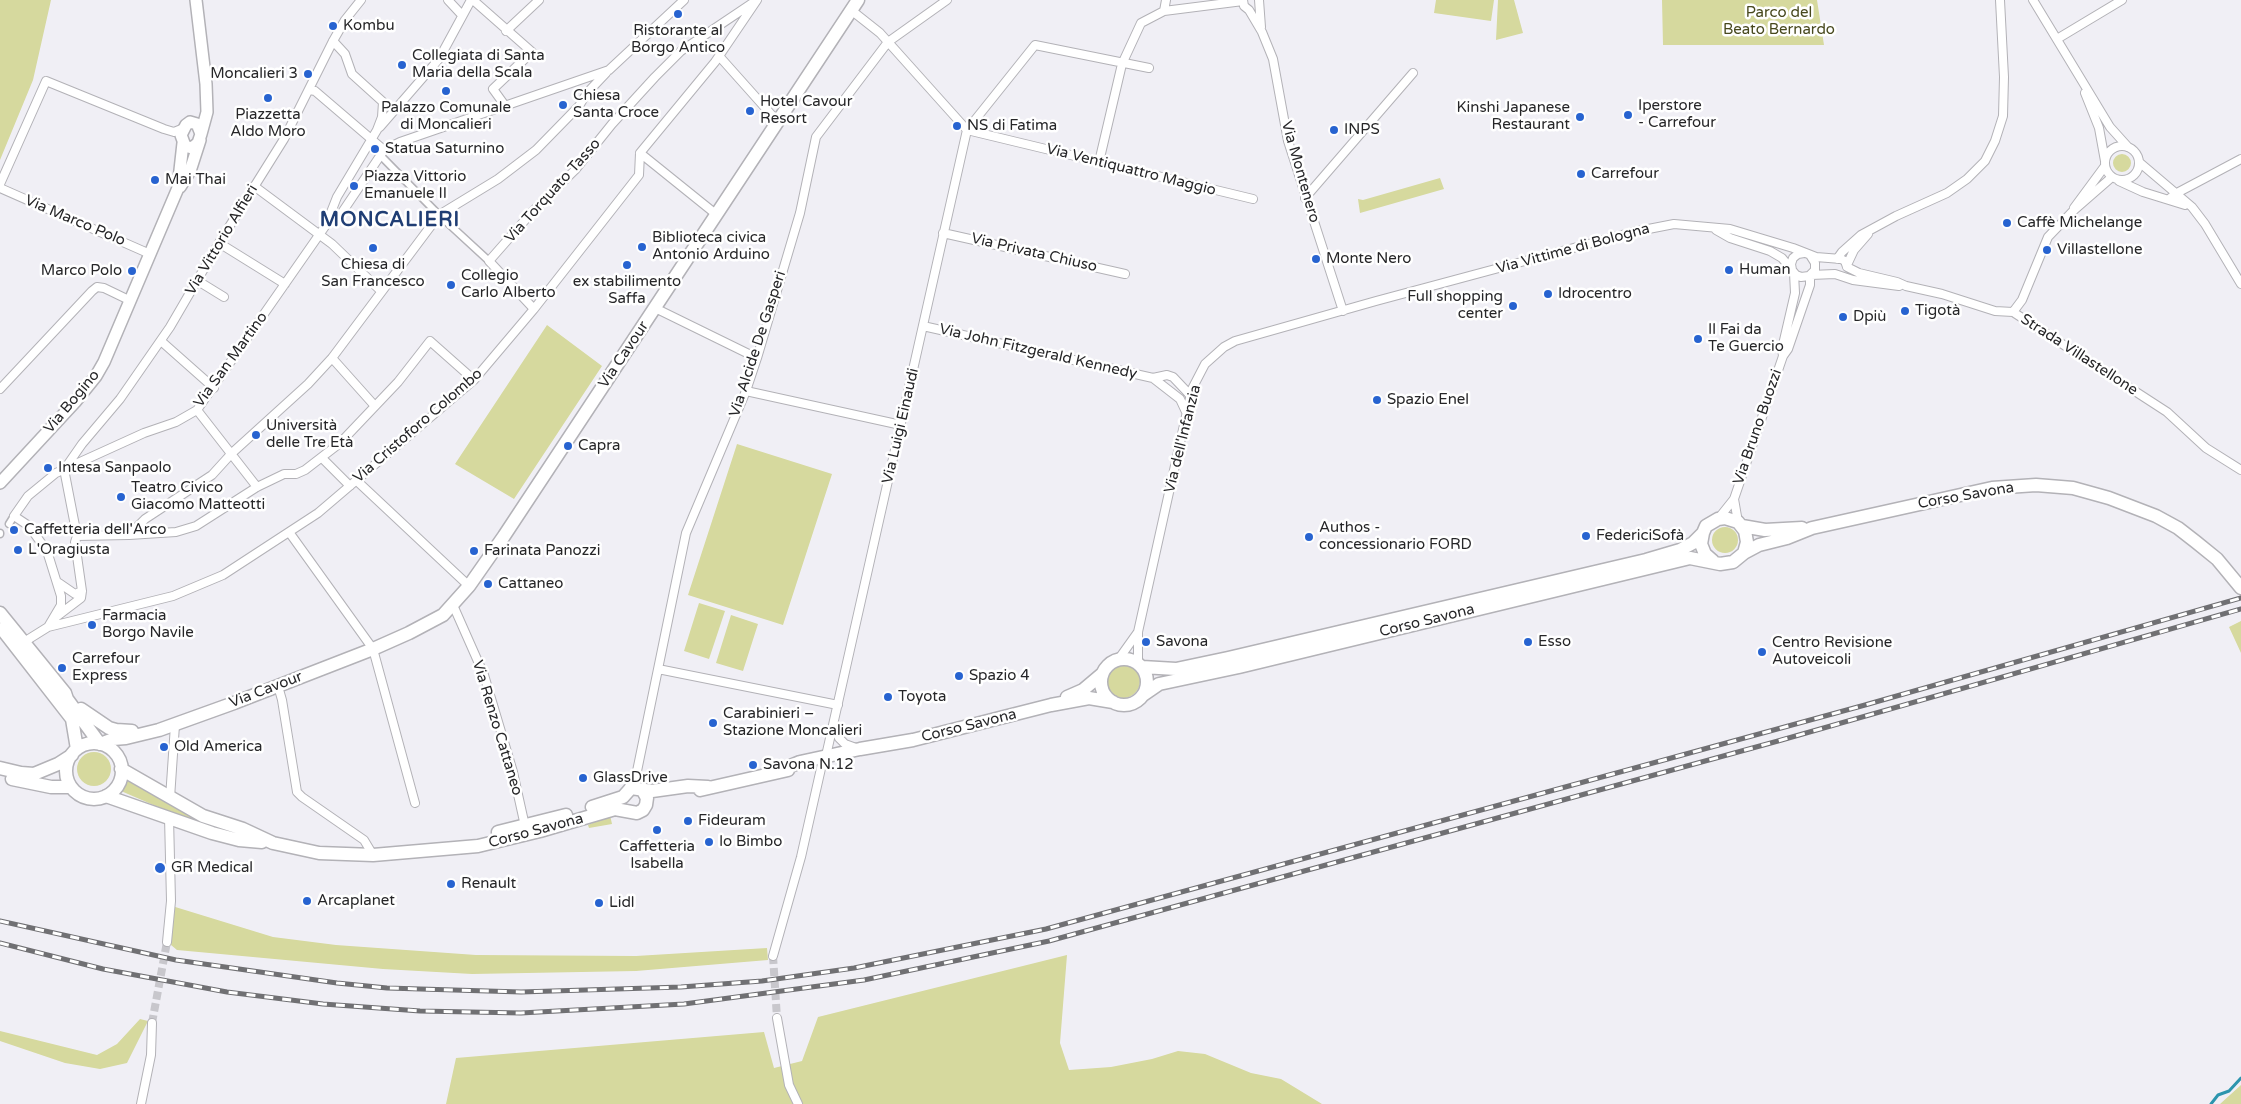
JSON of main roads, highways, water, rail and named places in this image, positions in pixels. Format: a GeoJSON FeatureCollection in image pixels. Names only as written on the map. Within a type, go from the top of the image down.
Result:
{"type":"FeatureCollection","features":[{"type":"Feature","properties":{"kind":"main road"},"geometry":{"type":"LineString","coordinates":[[178,188],[190,171],[207,112],[196,0]]}},
{"type":"Feature","properties":{"kind":"main road","name":"Via Cavour"},"geometry":{"type":"LineString","coordinates":[[100,744],[113,739],[135,736],[175,725],[372,649],[444,615],[469,586],[855,5]]}},
{"type":"Feature","properties":{"kind":"main road"},"geometry":{"type":"LineString","coordinates":[[178,188],[183,142],[181,135],[187,125],[199,114],[206,96]]}},
{"type":"Feature","properties":{"kind":"main road"},"geometry":{"type":"LineString","coordinates":[[187,125],[197,124],[201,137]]}},
{"type":"Feature","properties":{"kind":"main road"},"geometry":{"type":"LineString","coordinates":[[183,142],[189,148],[192,148],[201,137]]}},
{"type":"Feature","properties":{"kind":"main road","name":"Via Bogino"},"geometry":{"type":"LineString","coordinates":[[0,483],[75,402],[96,376],[131,300],[178,188]]}},
{"type":"Feature","properties":{"kind":"main road","name":"Corso Savona"},"geometry":{"type":"LineString","coordinates":[[1744,554],[1760,546],[1812,528],[1992,488],[2036,485],[2072,488],[2132,506],[2178,528],[2217,559],[2238,584]]}},
{"type":"Feature","properties":{"kind":"main road"},"geometry":{"type":"LineString","coordinates":[[1718,518],[1732,519],[1740,524],[1747,537],[1744,554],[1733,562],[1720,564],[1713,561],[1703,549],[1703,533],[1706,526],[1718,518]]}},
{"type":"Feature","properties":{"kind":"main road","name":"Corso Savona"},"geometry":{"type":"LineString","coordinates":[[1740,524],[1765,530],[1812,528]]}},
{"type":"Feature","properties":{"kind":"main road","name":"Corso Savona"},"geometry":{"type":"LineString","coordinates":[[1140,665],[1176,669],[1646,560],[1680,550],[1693,543],[1703,533]]}},
{"type":"Feature","properties":{"kind":"main road","name":"Corso Savona"},"geometry":{"type":"LineString","coordinates":[[1143,695],[1159,684],[1239,667],[1690,558],[1713,561]]}},
{"type":"Feature","properties":{"kind":"main road"},"geometry":{"type":"LineString","coordinates":[[0,613],[65,693],[88,714],[109,728],[126,731],[159,730]]}},
{"type":"Feature","properties":{"kind":"main road"},"geometry":{"type":"LineString","coordinates":[[0,626],[72,719],[74,752],[66,769],[71,787],[83,797],[91,799],[106,796],[118,785],[120,765],[114,752],[100,744],[67,699],[65,693]]}},
{"type":"Feature","properties":{"kind":"main road"},"geometry":{"type":"LineString","coordinates":[[1118,660],[1132,660],[1140,665],[1147,678],[1143,695],[1133,703],[1120,705],[1113,702],[1102,690],[1102,674],[1111,663],[1118,660]]}},
{"type":"Feature","properties":{"kind":"main road","name":"Corso Savona"},"geometry":{"type":"LineString","coordinates":[[1051,705],[1083,690],[1102,674]]}},
{"type":"Feature","properties":{"kind":"main road","name":"Corso Savona"},"geometry":{"type":"LineString","coordinates":[[824,760],[860,755],[887,746],[1051,705],[1089,698],[1113,702]]}},
{"type":"Feature","properties":{"kind":"main road","name":"Via Cavour"},"geometry":{"type":"LineString","coordinates":[[120,765],[125,748],[159,730]]}},
{"type":"Feature","properties":{"kind":"main road"},"geometry":{"type":"LineString","coordinates":[[0,768],[34,774],[58,764],[84,745],[100,744]]}},
{"type":"Feature","properties":{"kind":"main road","name":"Corso Savona"},"geometry":{"type":"LineString","coordinates":[[445,848],[636,794],[688,786],[708,787],[824,760],[860,749],[887,746]]}},
{"type":"Feature","properties":{"kind":"main road","name":"Corso Savona"},"geometry":{"type":"LineString","coordinates":[[120,765],[170,798],[203,816],[243,829],[273,842],[319,853],[373,855],[478,846],[610,811],[626,810],[634,813],[640,812],[645,808],[636,794]]}},
{"type":"Feature","properties":{"kind":"main road"},"geometry":{"type":"LineString","coordinates":[[0,776],[51,787],[71,787]]}},
{"type":"Feature","properties":{"kind":"main road"},"geometry":{"type":"LineString","coordinates":[[626,810],[623,806],[636,794]]}},
{"type":"Feature","properties":{"kind":"main road","name":"Corso Savona"},"geometry":{"type":"LineString","coordinates":[[106,796],[212,833],[239,840],[273,842]]}},
{"type":"Feature","properties":{"kind":"waterway"},"geometry":{"type":"LineString","coordinates":[[2211,1104],[2218,1095],[2229,1091],[2241,1078]]}},
{"type":"Feature","properties":{"kind":"tunnel"},"geometry":{"type":"LineString","coordinates":[[152,1023],[167,942]]}},
{"type":"Feature","properties":{"kind":"tunnel"},"geometry":{"type":"LineString","coordinates":[[773,956],[777,1018]]}},
{"type":"Feature","properties":{"kind":"railway"},"geometry":{"type":"LineString","coordinates":[[0,921],[176,960],[337,983],[387,988],[521,992],[681,987],[762,981],[854,968],[1046,929],[1865,705],[2241,598]]}},
{"type":"Feature","properties":{"kind":"railway"},"geometry":{"type":"LineString","coordinates":[[0,943],[103,969],[227,992],[323,1004],[420,1011],[521,1013],[684,1004],[864,980],[1049,941],[1778,741],[2241,609]]}},
{"type":"Feature","properties":{"kind":"place","name":"Ristorante al Borgo Antico"},"geometry":{"type":"Point","coordinates":[678,14]}},
{"type":"Feature","properties":{"kind":"place","name":"Kombu"},"geometry":{"type":"Point","coordinates":[333,26]}},
{"type":"Feature","properties":{"kind":"place","name":"Collegiata di Santa Maria della Scala"},"geometry":{"type":"Point","coordinates":[402,65]}},
{"type":"Feature","properties":{"kind":"place","name":"Moncalieri 3"},"geometry":{"type":"Point","coordinates":[308,74]}},
{"type":"Feature","properties":{"kind":"place","name":"Palazzo Comunale di Moncalieri"},"geometry":{"type":"Point","coordinates":[446,91]}},
{"type":"Feature","properties":{"kind":"place","name":"Piazzetta Aldo Moro"},"geometry":{"type":"Point","coordinates":[268,98]}},
{"type":"Feature","properties":{"kind":"place","name":"Chiesa Santa Croce"},"geometry":{"type":"Point","coordinates":[563,105]}},
{"type":"Feature","properties":{"kind":"place","name":"Hotel Cavour Resort"},"geometry":{"type":"Point","coordinates":[750,111]}},
{"type":"Feature","properties":{"kind":"place","name":"Iperstore - Carrefour"},"geometry":{"type":"Point","coordinates":[1628,115]}},
{"type":"Feature","properties":{"kind":"place","name":"Kinshi Japanese Restaurant"},"geometry":{"type":"Point","coordinates":[1580,117]}},
{"type":"Feature","properties":{"kind":"place","name":"NS di Fatima"},"geometry":{"type":"Point","coordinates":[957,126]}},
{"type":"Feature","properties":{"kind":"place","name":"INPS"},"geometry":{"type":"Point","coordinates":[1334,130]}},
{"type":"Feature","properties":{"kind":"place","name":"Statua Saturnino"},"geometry":{"type":"Point","coordinates":[375,149]}},
{"type":"Feature","properties":{"kind":"place","name":"Carrefour"},"geometry":{"type":"Point","coordinates":[1581,174]}},
{"type":"Feature","properties":{"kind":"place","name":"Mai Thai"},"geometry":{"type":"Point","coordinates":[155,180]}},
{"type":"Feature","properties":{"kind":"place","name":"Piazza Vittorio Emanuele II"},"geometry":{"type":"Point","coordinates":[354,186]}},
{"type":"Feature","properties":{"kind":"place","name":"Caffè Michelange"},"geometry":{"type":"Point","coordinates":[2007,223]}},
{"type":"Feature","properties":{"kind":"place","name":"Biblioteca civica Antonio Arduino"},"geometry":{"type":"Point","coordinates":[642,247]}},
{"type":"Feature","properties":{"kind":"place","name":"Chiesa di San Francesco"},"geometry":{"type":"Point","coordinates":[373,248]}},
{"type":"Feature","properties":{"kind":"place","name":"Villastellone"},"geometry":{"type":"Point","coordinates":[2047,250]}},
{"type":"Feature","properties":{"kind":"place","name":"Monte Nero"},"geometry":{"type":"Point","coordinates":[1316,259]}},
{"type":"Feature","properties":{"kind":"place","name":"ex stabilimento Saffa"},"geometry":{"type":"Point","coordinates":[627,265]}},
{"type":"Feature","properties":{"kind":"place","name":"Human"},"geometry":{"type":"Point","coordinates":[1729,270]}},
{"type":"Feature","properties":{"kind":"place","name":"Marco Polo"},"geometry":{"type":"Point","coordinates":[132,271]}},
{"type":"Feature","properties":{"kind":"place","name":"Collegio Carlo Alberto"},"geometry":{"type":"Point","coordinates":[451,285]}},
{"type":"Feature","properties":{"kind":"place","name":"Idrocentro"},"geometry":{"type":"Point","coordinates":[1548,294]}},
{"type":"Feature","properties":{"kind":"place","name":"Full shopping center"},"geometry":{"type":"Point","coordinates":[1513,306]}},
{"type":"Feature","properties":{"kind":"place","name":"Tigotà"},"geometry":{"type":"Point","coordinates":[1905,311]}},
{"type":"Feature","properties":{"kind":"place","name":"Dpiù"},"geometry":{"type":"Point","coordinates":[1843,317]}},
{"type":"Feature","properties":{"kind":"place","name":"Il Fai da Te Guercio"},"geometry":{"type":"Point","coordinates":[1698,339]}},
{"type":"Feature","properties":{"kind":"place","name":"Spazio Enel"},"geometry":{"type":"Point","coordinates":[1377,400]}},
{"type":"Feature","properties":{"kind":"place","name":"Università delle Tre Età"},"geometry":{"type":"Point","coordinates":[256,435]}},
{"type":"Feature","properties":{"kind":"place","name":"Capra"},"geometry":{"type":"Point","coordinates":[568,446]}},
{"type":"Feature","properties":{"kind":"place","name":"Intesa Sanpaolo"},"geometry":{"type":"Point","coordinates":[48,468]}},
{"type":"Feature","properties":{"kind":"place","name":"Teatro Civico Giacomo Matteotti"},"geometry":{"type":"Point","coordinates":[121,497]}},
{"type":"Feature","properties":{"kind":"place","name":"Caffetteria dell'Arco"},"geometry":{"type":"Point","coordinates":[14,530]}},
{"type":"Feature","properties":{"kind":"place","name":"FedericiSofà"},"geometry":{"type":"Point","coordinates":[1586,536]}},
{"type":"Feature","properties":{"kind":"place","name":"Authos - concessionario FORD"},"geometry":{"type":"Point","coordinates":[1309,537]}},
{"type":"Feature","properties":{"kind":"place","name":"L'Oragiusta"},"geometry":{"type":"Point","coordinates":[18,550]}},
{"type":"Feature","properties":{"kind":"place","name":"Farinata Panozzi"},"geometry":{"type":"Point","coordinates":[474,551]}},
{"type":"Feature","properties":{"kind":"place","name":"Cattaneo"},"geometry":{"type":"Point","coordinates":[488,584]}},
{"type":"Feature","properties":{"kind":"place","name":"Farmacia Borgo Navile"},"geometry":{"type":"Point","coordinates":[92,625]}},
{"type":"Feature","properties":{"kind":"place","name":"Savona"},"geometry":{"type":"Point","coordinates":[1146,642]}},
{"type":"Feature","properties":{"kind":"place","name":"Esso"},"geometry":{"type":"Point","coordinates":[1528,642]}},
{"type":"Feature","properties":{"kind":"place","name":"Centro Revisione Autoveicoli"},"geometry":{"type":"Point","coordinates":[1762,652]}},
{"type":"Feature","properties":{"kind":"place","name":"Carrefour Express"},"geometry":{"type":"Point","coordinates":[62,668]}},
{"type":"Feature","properties":{"kind":"place","name":"Spazio 4"},"geometry":{"type":"Point","coordinates":[959,676]}},
{"type":"Feature","properties":{"kind":"place","name":"Toyota"},"geometry":{"type":"Point","coordinates":[888,697]}},
{"type":"Feature","properties":{"kind":"place","name":"Carabinieri – Stazione Moncalieri"},"geometry":{"type":"Point","coordinates":[713,723]}},
{"type":"Feature","properties":{"kind":"place","name":"Old America"},"geometry":{"type":"Point","coordinates":[164,747]}},
{"type":"Feature","properties":{"kind":"place","name":"Savona N.12"},"geometry":{"type":"Point","coordinates":[753,765]}},
{"type":"Feature","properties":{"kind":"place","name":"GlassDrive"},"geometry":{"type":"Point","coordinates":[583,778]}},
{"type":"Feature","properties":{"kind":"place","name":"Fideuram"},"geometry":{"type":"Point","coordinates":[688,821]}},
{"type":"Feature","properties":{"kind":"place","name":"Caffetteria Isabella"},"geometry":{"type":"Point","coordinates":[657,830]}},
{"type":"Feature","properties":{"kind":"place","name":"Io Bimbo"},"geometry":{"type":"Point","coordinates":[709,842]}},
{"type":"Feature","properties":{"kind":"place","name":"GR Medical"},"geometry":{"type":"Point","coordinates":[160,868]}},
{"type":"Feature","properties":{"kind":"place","name":"Renault"},"geometry":{"type":"Point","coordinates":[451,884]}},
{"type":"Feature","properties":{"kind":"place","name":"Arcaplanet"},"geometry":{"type":"Point","coordinates":[307,901]}},
{"type":"Feature","properties":{"kind":"place","name":"Lidl"},"geometry":{"type":"Point","coordinates":[599,903]}},
{"type":"Feature","properties":{"kind":"district","name":"MONCALIERI"},"geometry":{"type":"Point","coordinates":[390,221]}},
{"type":"Feature","properties":{"kind":"park label","name":"Parco del Beato Bernardo"},"geometry":{"type":"Point","coordinates":[1779,22]}}]}
